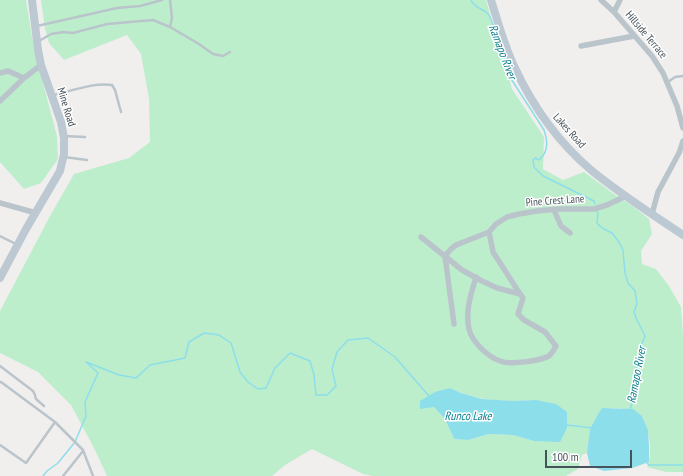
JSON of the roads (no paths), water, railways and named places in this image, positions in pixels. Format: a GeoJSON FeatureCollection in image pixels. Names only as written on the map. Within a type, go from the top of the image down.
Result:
{"type":"FeatureCollection","features":[{"type":"Feature","properties":{"kind":"main road","name":"Mine Road"},"geometry":{"type":"LineString","coordinates":[[0,278],[60,171],[63,157],[64,136],[61,122],[41,65],[32,0]]}},
{"type":"Feature","properties":{"kind":"main road","name":"Lakes Road"},"geometry":{"type":"LineString","coordinates":[[491,0],[513,65],[543,118],[554,132],[591,170],[683,235]]}},
{"type":"Feature","properties":{"kind":"street"},"geometry":{"type":"LineString","coordinates":[[601,0],[614,12]]}},
{"type":"Feature","properties":{"kind":"street","name":"Hillside Terrace"},"geometry":{"type":"LineString","coordinates":[[620,0],[614,12],[652,56],[664,73],[681,110],[683,128]]}},
{"type":"Feature","properties":{"kind":"street"},"geometry":{"type":"LineString","coordinates":[[582,46],[634,36]]}},
{"type":"Feature","properties":{"kind":"street"},"geometry":{"type":"LineString","coordinates":[[0,101],[24,78],[41,65]]}},
{"type":"Feature","properties":{"kind":"street"},"geometry":{"type":"LineString","coordinates":[[0,73],[8,71],[24,78]]}},
{"type":"Feature","properties":{"kind":"street"},"geometry":{"type":"LineString","coordinates":[[652,214],[658,192],[679,153],[683,141]]}},
{"type":"Feature","properties":{"kind":"street","name":"Pine Crest Lane"},"geometry":{"type":"LineString","coordinates":[[489,232],[496,224],[507,216],[554,210],[594,209],[626,196]]}},
{"type":"Feature","properties":{"kind":"street"},"geometry":{"type":"LineString","coordinates":[[0,203],[36,213]]}},
{"type":"Feature","properties":{"kind":"street"},"geometry":{"type":"LineString","coordinates":[[554,210],[561,226],[570,233]]}},
{"type":"Feature","properties":{"kind":"street"},"geometry":{"type":"LineString","coordinates":[[454,324],[445,256],[456,245],[489,232],[493,252],[523,298],[518,314],[524,320],[545,332],[556,346],[552,353],[548,356],[538,360],[525,362],[501,362],[481,348],[475,341],[469,328],[468,313],[470,297],[476,278]]}},
{"type":"Feature","properties":{"kind":"street"},"geometry":{"type":"LineString","coordinates":[[420,237],[462,270],[476,278],[497,288],[520,294]]}},
{"type":"Feature","properties":{"kind":"lane"},"geometry":{"type":"LineString","coordinates":[[35,26],[117,8],[140,6],[162,0]]}},
{"type":"Feature","properties":{"kind":"lane"},"geometry":{"type":"LineString","coordinates":[[170,0],[172,18],[170,27]]}},
{"type":"Feature","properties":{"kind":"lane"},"geometry":{"type":"LineString","coordinates":[[37,42],[51,34],[63,32],[73,34],[107,24],[153,20],[170,27],[213,54],[223,56],[230,52]]}},
{"type":"Feature","properties":{"kind":"lane"},"geometry":{"type":"LineString","coordinates":[[667,82],[675,77],[683,76]]}},
{"type":"Feature","properties":{"kind":"lane"},"geometry":{"type":"LineString","coordinates":[[52,96],[93,86],[106,84],[112,85],[115,90],[120,112]]}},
{"type":"Feature","properties":{"kind":"lane"},"geometry":{"type":"LineString","coordinates":[[64,136],[85,137]]}},
{"type":"Feature","properties":{"kind":"lane"},"geometry":{"type":"LineString","coordinates":[[63,157],[87,160]]}},
{"type":"Feature","properties":{"kind":"lane"},"geometry":{"type":"LineString","coordinates":[[0,236],[18,245]]}},
{"type":"Feature","properties":{"kind":"lane"},"geometry":{"type":"LineString","coordinates":[[0,366],[33,391],[36,399],[44,406]]}},
{"type":"Feature","properties":{"kind":"lane"},"geometry":{"type":"LineString","coordinates":[[1,382],[55,422],[83,450],[93,476]]}},
{"type":"Feature","properties":{"kind":"lane"},"geometry":{"type":"LineString","coordinates":[[0,445],[26,463],[55,422]]}},
{"type":"Feature","properties":{"kind":"lane"},"geometry":{"type":"LineString","coordinates":[[63,476],[83,450]]}},
{"type":"Feature","properties":{"kind":"water","name":"Runco Lake"},"geometry":{"type":"Polygon","coordinates":[[[450,388],[482,399],[513,401],[536,400],[556,404],[567,412],[567,428],[560,442],[534,441],[513,435],[489,434],[468,440],[454,439],[445,419],[434,407],[420,409],[420,401],[435,392],[450,388]]]}},
{"type":"Feature","properties":{"kind":"water"},"geometry":{"type":"Polygon","coordinates":[[[602,408],[633,409],[642,416],[648,430],[649,462],[632,468],[604,471],[590,466],[587,453],[590,429],[602,408]]]}},
{"type":"Feature","properties":{"kind":"waterway","name":"Ramapo River"},"geometry":{"type":"LineString","coordinates":[[471,0],[475,6],[486,12],[489,16],[502,48],[508,74],[544,130],[547,142],[546,150],[539,160],[535,158],[533,160],[534,167],[543,176],[594,201],[595,204]]}},
{"type":"Feature","properties":{"kind":"waterway","name":"Ramapo River"},"geometry":{"type":"LineString","coordinates":[[597,211],[597,223],[602,228],[612,233],[623,250],[625,273],[628,283],[635,291],[637,304],[634,312],[645,336],[637,362],[635,395],[630,409]]}},
{"type":"Feature","properties":{"kind":"waterway"},"geometry":{"type":"LineString","coordinates":[[43,476],[58,463],[75,442],[86,416],[85,402],[98,373],[86,362],[119,375],[136,378],[150,365],[185,358],[189,342],[204,333],[219,335],[231,343],[240,372],[248,382],[258,389],[266,388],[275,368],[290,353],[310,361],[314,375],[316,395],[327,395],[336,386],[332,369],[337,352],[348,340],[368,338],[395,357],[429,396]]}},
{"type":"Feature","properties":{"kind":"waterway"},"geometry":{"type":"LineString","coordinates":[[567,425],[593,428]]}},
{"type":"Feature","properties":{"kind":"waterway","name":"Ramapo River"},"geometry":{"type":"LineString","coordinates":[[647,463],[649,465],[683,465]]}}]}
